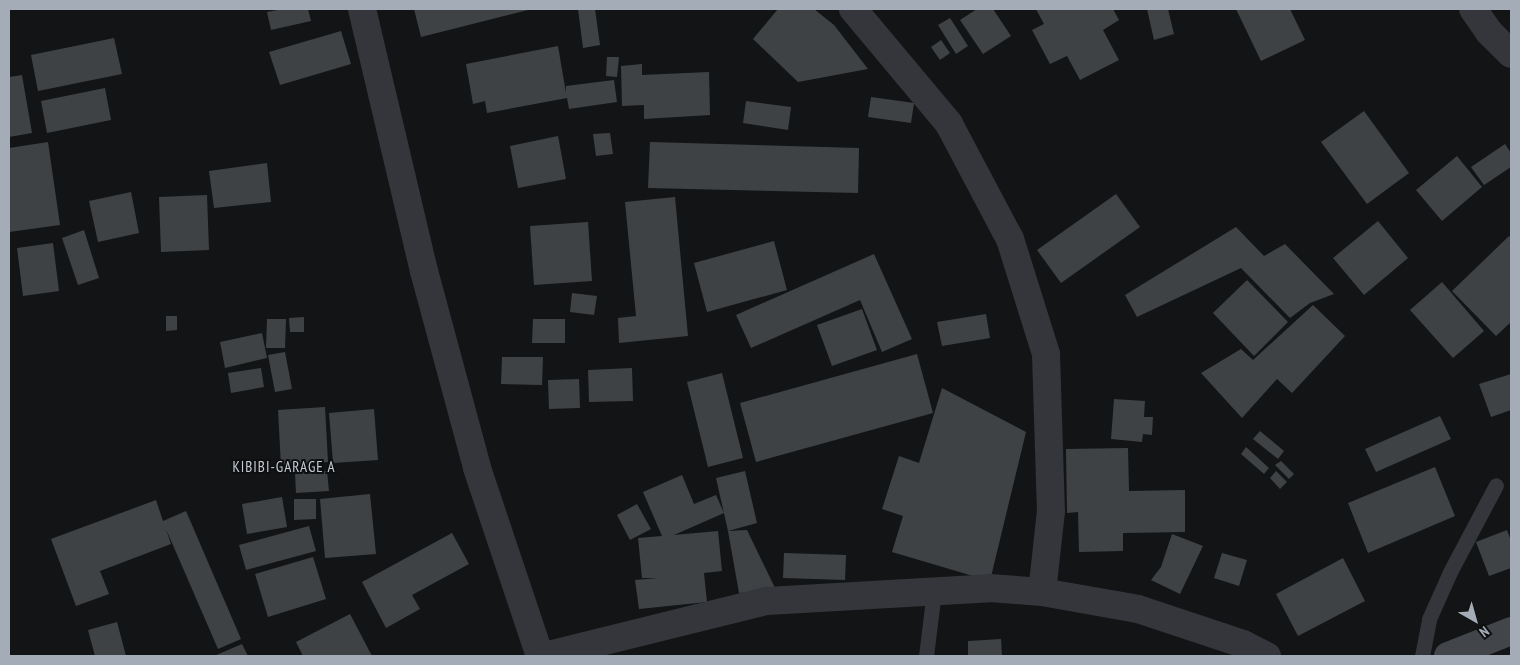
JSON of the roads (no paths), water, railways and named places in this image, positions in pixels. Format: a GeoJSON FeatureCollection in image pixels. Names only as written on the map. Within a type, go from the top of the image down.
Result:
{"type":"FeatureCollection","features":[{"type":"Feature","properties":{"kind":"main road"},"geometry":{"type":"LineString","coordinates":[[1448,656],[1511,631]]}},
{"type":"Feature","properties":{"kind":"street"},"geometry":{"type":"LineString","coordinates":[[362,9],[424,271],[476,468],[540,656]]}},
{"type":"Feature","properties":{"kind":"street"},"geometry":{"type":"LineString","coordinates":[[853,9],[949,124],[1010,239],[1046,354],[1051,512],[1042,592]]}},
{"type":"Feature","properties":{"kind":"street"},"geometry":{"type":"LineString","coordinates":[[1473,9],[1489,32],[1511,54]]}},
{"type":"Feature","properties":{"kind":"street"},"geometry":{"type":"LineString","coordinates":[[544,656],[767,601],[990,588],[1042,592],[1138,609],[1243,644],[1267,656]]}},
{"type":"Feature","properties":{"kind":"lane"},"geometry":{"type":"LineString","coordinates":[[1422,656],[1429,619],[1450,572],[1496,485]]}},
{"type":"Feature","properties":{"kind":"lane"},"geometry":{"type":"LineString","coordinates":[[926,656],[934,591]]}},
{"type":"Feature","properties":{"kind":"district","name":"KIBIBI-GARAGE A"},"geometry":{"type":"Point","coordinates":[284,467]}}]}
